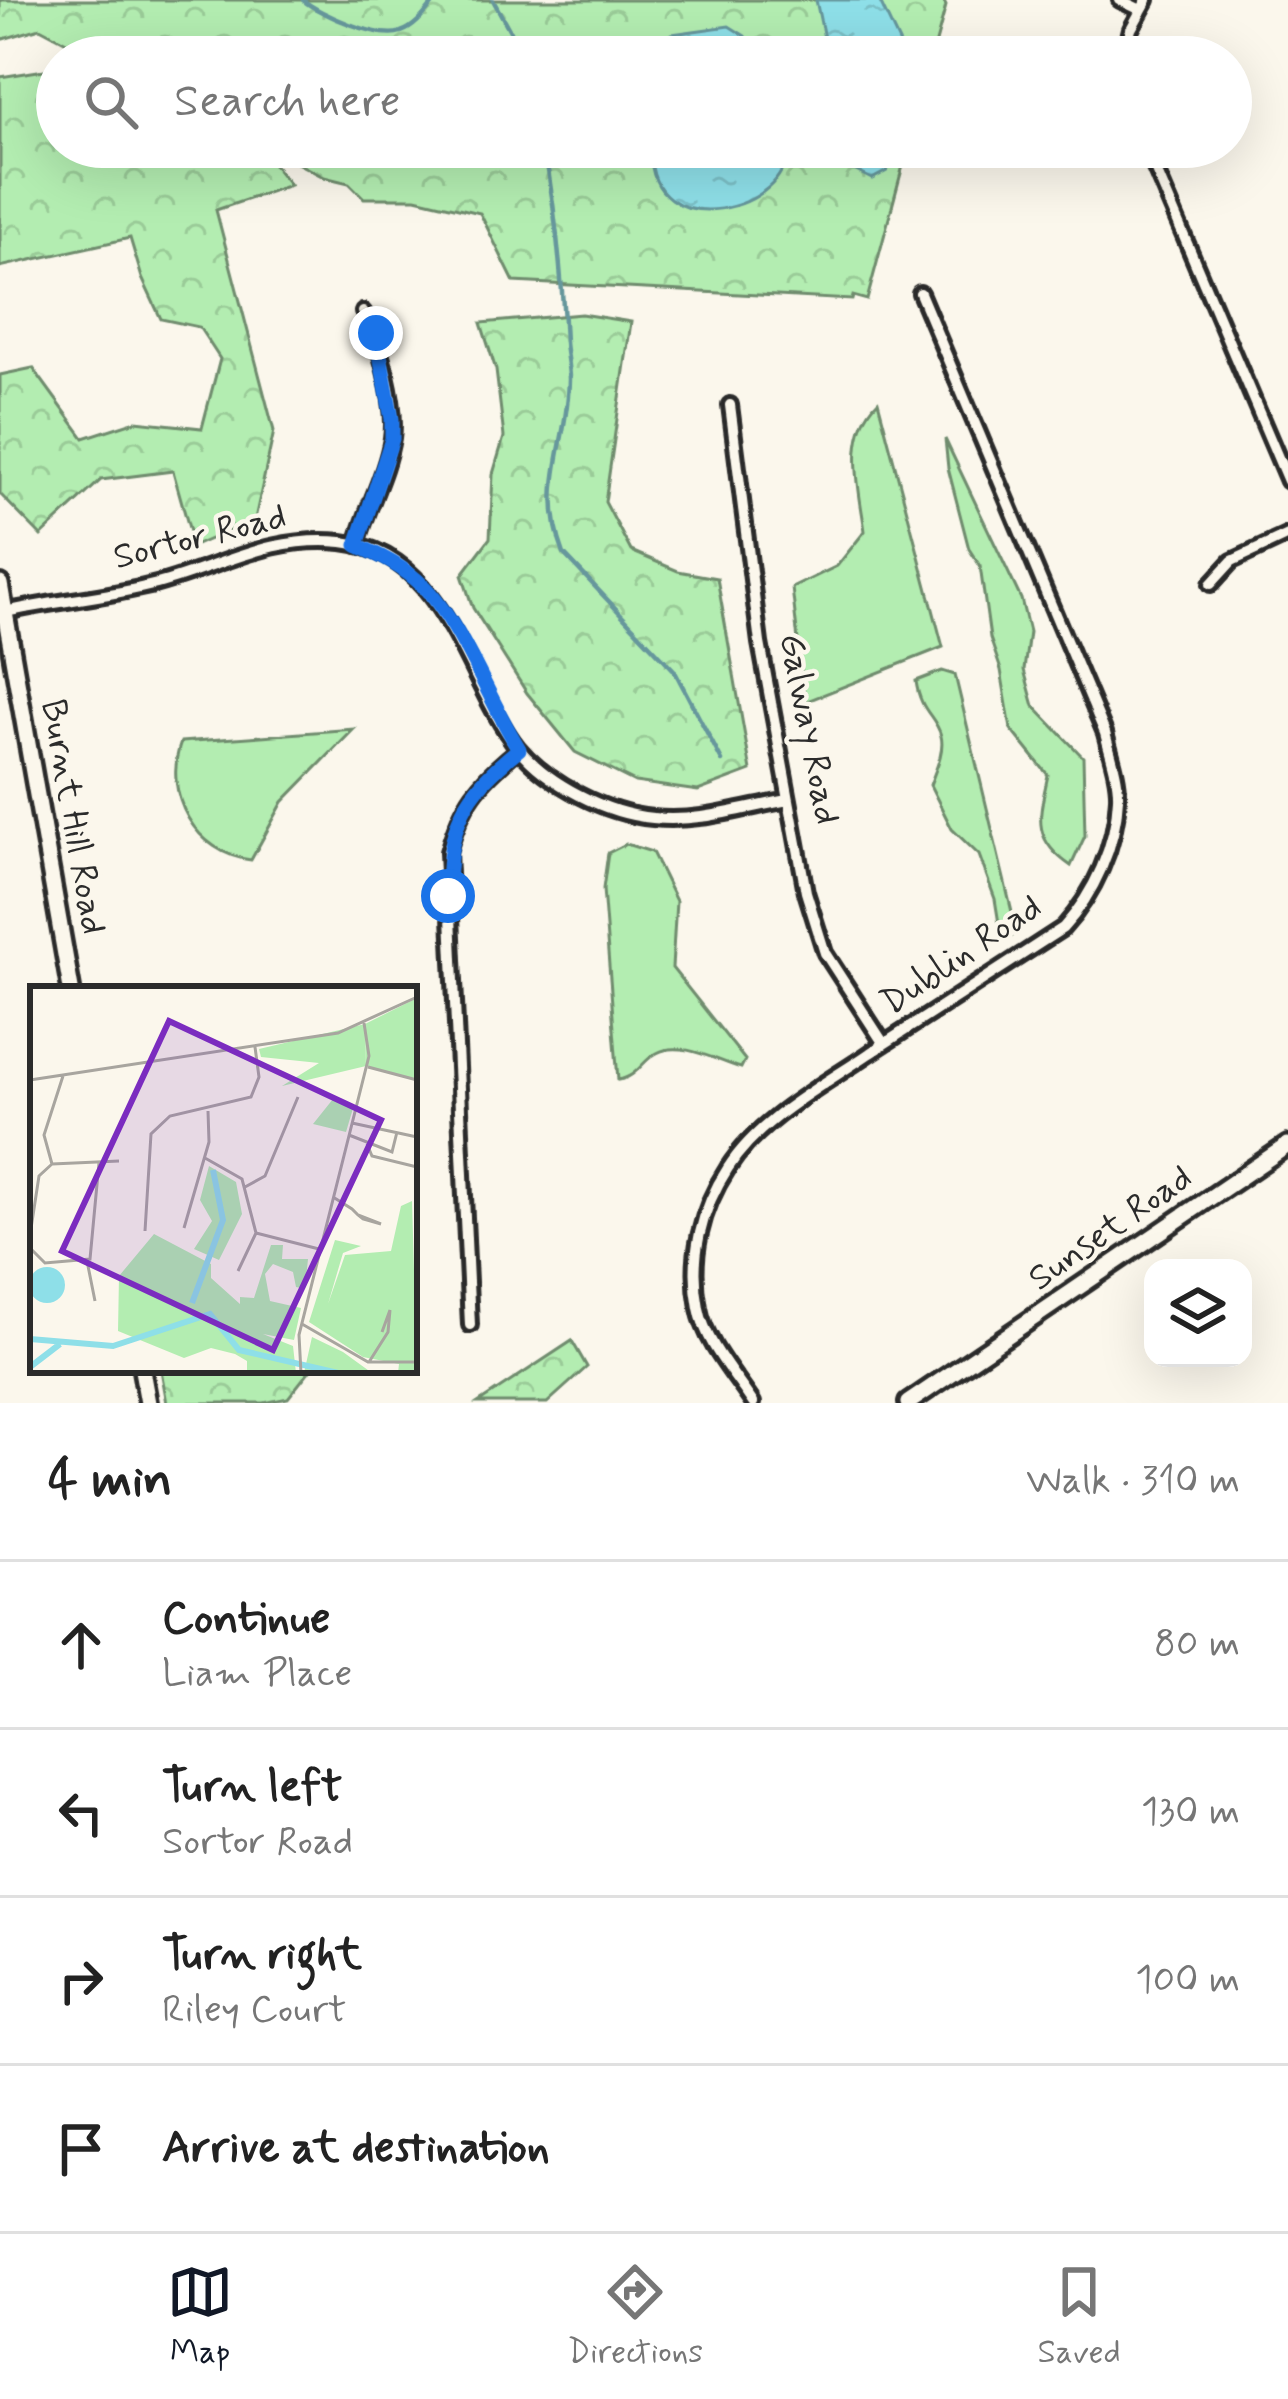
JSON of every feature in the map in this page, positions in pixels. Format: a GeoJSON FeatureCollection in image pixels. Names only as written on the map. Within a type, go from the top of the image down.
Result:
{"type":"FeatureCollection","features":[{"type":"Feature","properties":{"kind":"street"},"geometry":{"type":"LineString","coordinates":[[1120,0],[1144,5],[1129,36]]}},
{"type":"Feature","properties":{"kind":"street"},"geometry":{"type":"LineString","coordinates":[[1155,168],[1288,481]]}},
{"type":"Feature","properties":{"kind":"street","name":"Dublin Road"},"geometry":{"type":"LineString","coordinates":[[752,1403],[707,1332],[698,1307],[696,1252],[703,1214],[730,1165],[767,1125],[1063,928],[1085,904],[1101,871],[1119,795],[1105,733],[920,293]]}},
{"type":"Feature","properties":{"kind":"street"},"geometry":{"type":"LineString","coordinates":[[357,545],[392,439],[376,333],[363,312]]}},
{"type":"Feature","properties":{"kind":"street","name":"Galway Road"},"geometry":{"type":"LineString","coordinates":[[730,405],[760,643],[806,892],[826,952],[884,1044]]}},
{"type":"Feature","properties":{"kind":"street"},"geometry":{"type":"LineString","coordinates":[[1211,584],[1232,561],[1288,536]]}},
{"type":"Feature","properties":{"kind":"street","name":"Sortor Road"},"geometry":{"type":"LineString","coordinates":[[5,612],[157,584],[250,549],[294,542],[357,545],[424,586],[448,620],[519,749],[557,781],[598,804],[652,818],[712,815],[788,800]]}},
{"type":"Feature","properties":{"kind":"street","name":"Burnt Hill Road"},"geometry":{"type":"LineString","coordinates":[[0,584],[70,986]]}},
{"type":"Feature","properties":{"kind":"street"},"geometry":{"type":"LineString","coordinates":[[470,1325],[448,853],[460,810],[476,788],[519,749]]}},
{"type":"Feature","properties":{"kind":"street","name":"Sunset Road"},"geometry":{"type":"LineString","coordinates":[[908,1403],[1288,1145]]}},
{"type":"Feature","properties":{"kind":"street"},"geometry":{"type":"LineString","coordinates":[[143,1373],[148,1403]]}},
{"type":"Feature","properties":{"kind":"green space"},"geometry":{"type":"Polygon","coordinates":[[[0,0],[943,0],[946,6],[938,36],[55,36],[40,28],[0,40],[0,0]]]}},
{"type":"Feature","properties":{"kind":"green space"},"geometry":{"type":"Polygon","coordinates":[[[36,71],[36,168],[277,168],[290,185],[216,210],[274,431],[255,519],[194,546],[173,471],[101,480],[41,536],[0,494],[0,375],[33,368],[84,438],[136,421],[202,428],[220,359],[199,327],[161,319],[130,238],[0,267],[0,77],[36,71]]]}},
{"type":"Feature","properties":{"kind":"green space"},"geometry":{"type":"Polygon","coordinates":[[[307,168],[902,168],[867,300],[514,282],[480,213],[416,198],[364,198],[349,183],[307,168]]]}},
{"type":"Feature","properties":{"kind":"green space"},"geometry":{"type":"Polygon","coordinates":[[[581,314],[631,322],[605,502],[631,551],[678,571],[717,578],[751,771],[698,791],[635,782],[575,752],[527,693],[473,608],[462,575],[490,538],[493,474],[504,437],[496,370],[481,323],[581,314]]]}},
{"type":"Feature","properties":{"kind":"green space"},"geometry":{"type":"Polygon","coordinates":[[[878,401],[943,647],[805,702],[792,588],[837,566],[865,531],[857,445],[867,414],[878,401]]]}},
{"type":"Feature","properties":{"kind":"green space"},"geometry":{"type":"Polygon","coordinates":[[[945,439],[1021,599],[1029,632],[1024,670],[1034,706],[1083,757],[1085,836],[1071,866],[1049,846],[1041,826],[1048,775],[1011,729],[990,638],[980,566],[969,549],[945,439]]]}},
{"type":"Feature","properties":{"kind":"green space"},"geometry":{"type":"Polygon","coordinates":[[[942,671],[955,675],[1017,933],[1002,942],[995,899],[979,855],[952,829],[930,785],[942,742],[916,681],[942,671]]]}},
{"type":"Feature","properties":{"kind":"green space"},"geometry":{"type":"Polygon","coordinates":[[[354,729],[283,802],[251,860],[214,846],[188,818],[176,782],[181,742],[354,729]]]}},
{"type":"Feature","properties":{"kind":"green space"},"geometry":{"type":"Polygon","coordinates":[[[626,844],[652,852],[676,901],[672,968],[745,1060],[741,1068],[677,1049],[652,1056],[630,1076],[618,1080],[603,889],[608,853],[626,844]]]}},
{"type":"Feature","properties":{"kind":"green space"},"geometry":{"type":"Polygon","coordinates":[[[572,1341],[587,1367],[547,1403],[478,1403],[572,1341]]]}},
{"type":"Feature","properties":{"kind":"green space"},"geometry":{"type":"Polygon","coordinates":[[[162,1373],[308,1373],[288,1398],[264,1403],[167,1403],[162,1373]]]}},
{"type":"Feature","properties":{"kind":"water"},"geometry":{"type":"Polygon","coordinates":[[[816,0],[879,0],[896,36],[824,36],[816,0]]]}},
{"type":"Feature","properties":{"kind":"water"},"geometry":{"type":"Polygon","coordinates":[[[729,26],[745,36],[668,36],[729,26]]]}},
{"type":"Feature","properties":{"kind":"water"},"geometry":{"type":"Polygon","coordinates":[[[654,168],[782,168],[768,188],[720,209],[694,209],[671,199],[656,179],[654,168]]]}},
{"type":"Feature","properties":{"kind":"water"},"geometry":{"type":"Polygon","coordinates":[[[853,168],[889,168],[872,179],[853,168]]]}},
{"type":"Feature","properties":{"kind":"waterway"},"geometry":{"type":"LineString","coordinates":[[303,0],[350,24],[391,33],[411,27],[436,0]]}},
{"type":"Feature","properties":{"kind":"waterway"},"geometry":{"type":"LineString","coordinates":[[493,0],[510,31]]}},
{"type":"Feature","properties":{"kind":"waterway"},"geometry":{"type":"LineString","coordinates":[[547,168],[569,374],[554,486],[564,554],[674,670],[722,761]]}},
{"type":"Feature","properties":{"kind":"route"},"geometry":{"type":"LineString","coordinates":[[376,333],[392,439],[357,545],[424,586],[448,620],[519,749],[476,788],[460,810],[448,853],[448,896]]}}]}
